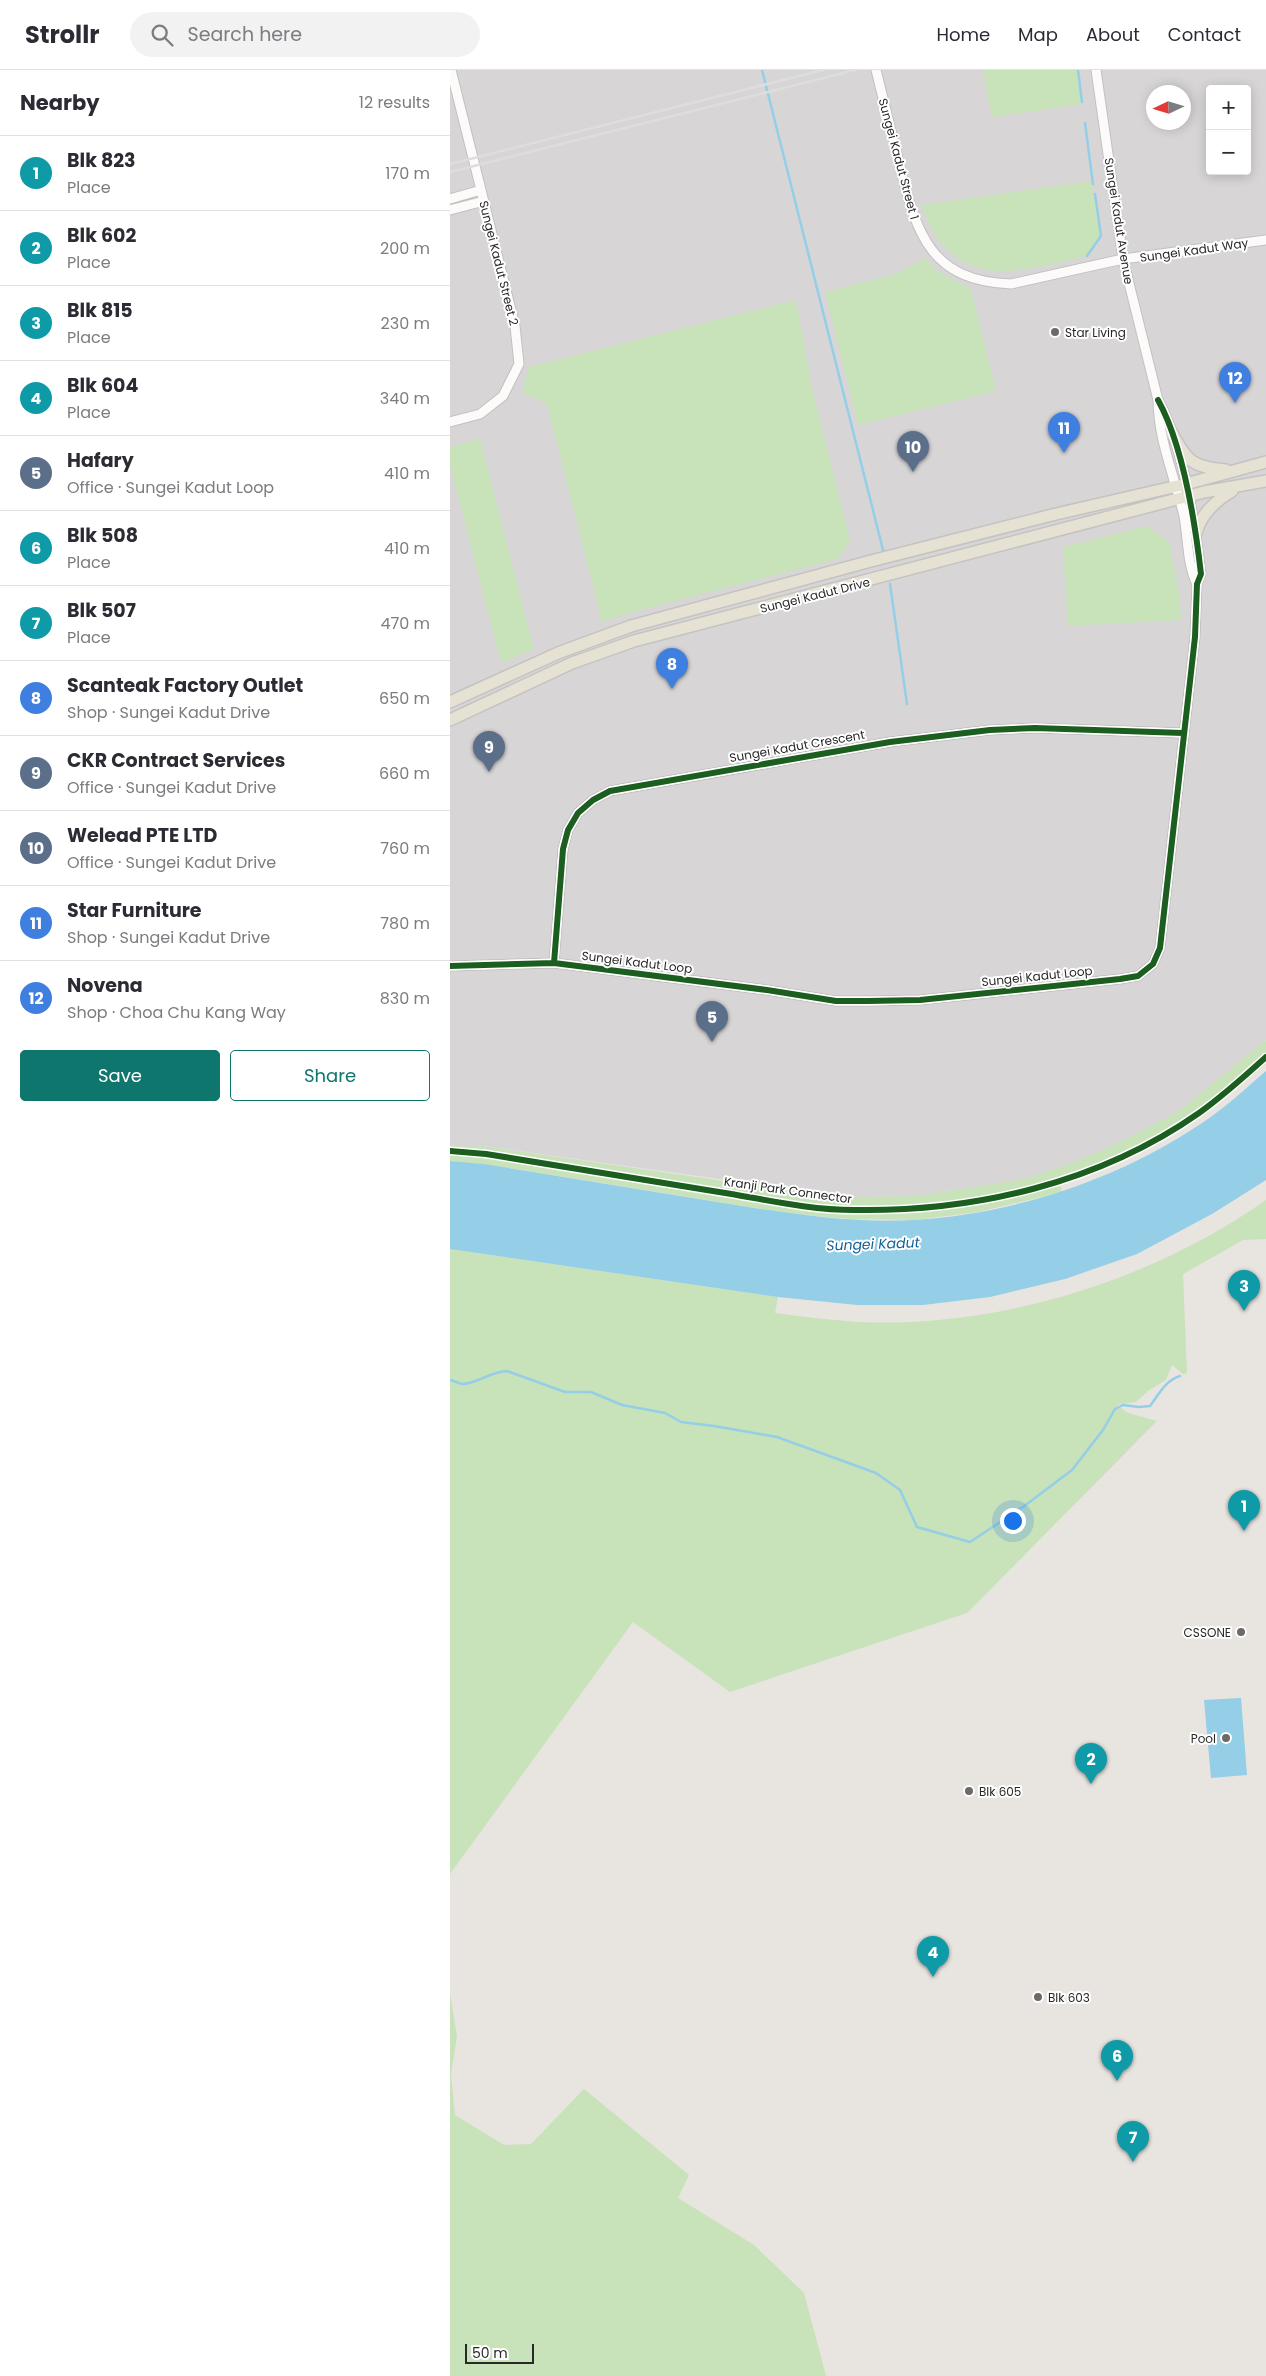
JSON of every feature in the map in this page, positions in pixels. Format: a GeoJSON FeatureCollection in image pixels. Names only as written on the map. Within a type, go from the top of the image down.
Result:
{"type":"FeatureCollection","features":[{"type":"Feature","properties":{"kind":"main road"},"geometry":{"type":"LineString","coordinates":[[1172,432],[1190,461],[1206,468],[1231,470],[1266,462]]}},
{"type":"Feature","properties":{"kind":"main road","name":"Sungei Kadut Drive"},"geometry":{"type":"LineString","coordinates":[[450,702],[558,653],[631,626],[885,557],[1181,485],[1231,470]]}},
{"type":"Feature","properties":{"kind":"main road","name":"Sungei Kadut Drive"},"geometry":{"type":"LineString","coordinates":[[450,720],[572,663],[634,641],[1184,498],[1266,481]]}},
{"type":"Feature","properties":{"kind":"main road"},"geometry":{"type":"LineString","coordinates":[[1196,533],[1199,520],[1219,499],[1238,487]]}},
{"type":"Feature","properties":{"kind":"main road"},"geometry":{"type":"LineString","coordinates":[[1056,514],[1068,514],[1077,526]]}},
{"type":"Feature","properties":{"kind":"street","name":"Sungei Kadut Street 2"},"geometry":{"type":"LineString","coordinates":[[450,70],[515,326],[519,364],[503,396],[480,414],[450,422]]}},
{"type":"Feature","properties":{"kind":"street","name":"Sungei Kadut Street 1"},"geometry":{"type":"LineString","coordinates":[[876,70],[909,205],[923,238],[938,258],[964,275],[993,283],[1012,284],[1123,259]]}},
{"type":"Feature","properties":{"kind":"street","name":"Sungei Kadut Avenue"},"geometry":{"type":"LineString","coordinates":[[1096,70],[1123,259],[1158,400],[1158,420],[1181,485]]}},
{"type":"Feature","properties":{"kind":"street"},"geometry":{"type":"LineString","coordinates":[[450,199],[481,190]]}},
{"type":"Feature","properties":{"kind":"street"},"geometry":{"type":"LineString","coordinates":[[450,210],[484,202]]}},
{"type":"Feature","properties":{"kind":"street","name":"Sungei Kadut Way"},"geometry":{"type":"LineString","coordinates":[[1123,259],[1266,240]]}},
{"type":"Feature","properties":{"kind":"street","name":"Sungei Kadut Avenue"},"geometry":{"type":"LineString","coordinates":[[1158,400],[1168,418],[1172,432],[1184,498]]}},
{"type":"Feature","properties":{"kind":"street","name":"Sungei Kadut Loop"},"geometry":{"type":"LineString","coordinates":[[450,966],[554,963],[767,990],[836,1001],[920,1000],[1041,989],[1138,976],[1152,964],[1160,948],[1182,733],[1195,637],[1197,584],[1201,574],[1196,533],[1184,498]]}},
{"type":"Feature","properties":{"kind":"street","name":"Sungei Kadut Loop"},"geometry":{"type":"LineString","coordinates":[[1184,498],[1193,575],[1197,584]]}},
{"type":"Feature","properties":{"kind":"street","name":"Sungei Kadut Crescent"},"geometry":{"type":"LineString","coordinates":[[554,963],[563,849],[568,830],[578,813],[593,800],[610,791],[890,742],[997,729],[1035,728],[1182,733]]}},
{"type":"Feature","properties":{"kind":"shaded area"},"geometry":{"type":"Polygon","coordinates":[[[450,70],[1266,70],[1266,1040],[1179,1111],[1126,1139],[1077,1161],[1024,1179],[917,1196],[848,1197],[476,1145],[450,1145],[450,70]]]}},
{"type":"Feature","properties":{"kind":"green space"},"geometry":{"type":"Polygon","coordinates":[[[983,70],[1077,70],[1082,104],[992,117],[983,70]]]}},
{"type":"Feature","properties":{"kind":"green space"},"geometry":{"type":"Polygon","coordinates":[[[1092,181],[1100,235],[1086,256],[1034,268],[1011,271],[988,270],[968,264],[950,252],[934,233],[921,205],[1092,181]]]}},
{"type":"Feature","properties":{"kind":"green space"},"geometry":{"type":"Polygon","coordinates":[[[925,258],[937,271],[971,289],[996,391],[858,425],[825,292],[896,274],[925,258]]]}},
{"type":"Feature","properties":{"kind":"green space"},"geometry":{"type":"Polygon","coordinates":[[[796,300],[812,388],[850,540],[838,559],[643,609],[602,622],[547,404],[522,392],[529,367],[796,300]]]}},
{"type":"Feature","properties":{"kind":"green space"},"geometry":{"type":"Polygon","coordinates":[[[480,439],[534,649],[501,663],[450,465],[450,447],[480,439]]]}},
{"type":"Feature","properties":{"kind":"green space"},"geometry":{"type":"Polygon","coordinates":[[[1147,526],[1170,542],[1180,600],[1181,620],[1068,626],[1063,547],[1147,526]]]}},
{"type":"Feature","properties":{"kind":"green space"},"geometry":{"type":"Polygon","coordinates":[[[1266,1040],[1266,1064],[1218,1102],[1169,1135],[1117,1162],[1060,1185],[1062,1192],[978,1212],[915,1220],[850,1219],[794,1214],[484,1164],[450,1161],[450,1145],[476,1145],[793,1191],[848,1197],[917,1196],[1024,1179],[1077,1161],[1126,1139],[1179,1111],[1266,1040]]]}},
{"type":"Feature","properties":{"kind":"green space"},"geometry":{"type":"Polygon","coordinates":[[[1266,1200],[1266,1239],[1243,1240],[1183,1274],[1187,1373],[1183,1374],[1172,1365],[1166,1380],[1149,1390],[1136,1402],[1117,1405],[1128,1413],[1157,1421],[967,1613],[730,1692],[633,1622],[450,1874],[450,1249],[778,1297],[775,1313],[858,1322],[912,1322],[965,1317],[1019,1307],[1072,1294],[1124,1276],[1174,1254],[1221,1229],[1266,1200]]]}},
{"type":"Feature","properties":{"kind":"green space"},"geometry":{"type":"Polygon","coordinates":[[[450,1994],[457,2036],[451,2074],[455,2115],[504,2145],[531,2144],[584,2089],[689,2175],[678,2198],[754,2245],[804,2293],[826,2376],[450,2376],[450,1994]]]}},
{"type":"Feature","properties":{"kind":"water","name":"Sungei Kadut"},"geometry":{"type":"Polygon","coordinates":[[[1266,1071],[1266,1180],[1212,1214],[1137,1254],[1065,1279],[990,1297],[923,1305],[857,1305],[778,1297],[450,1249],[450,1161],[484,1164],[809,1216],[888,1221],[953,1216],[991,1210],[1065,1190],[1101,1177],[1136,1161],[1210,1117],[1266,1071]]]}},
{"type":"Feature","properties":{"kind":"water","name":"Pool"},"geometry":{"type":"Polygon","coordinates":[[[1241,1698],[1247,1775],[1211,1778],[1204,1700],[1241,1698]]]}},
{"type":"Feature","properties":{"kind":"waterway"},"geometry":{"type":"LineString","coordinates":[[762,70],[884,554]]}},
{"type":"Feature","properties":{"kind":"waterway"},"geometry":{"type":"LineString","coordinates":[[1078,70],[1082,102]]}},
{"type":"Feature","properties":{"kind":"waterway"},"geometry":{"type":"LineString","coordinates":[[1085,123],[1093,184]]}},
{"type":"Feature","properties":{"kind":"waterway"},"geometry":{"type":"LineString","coordinates":[[1087,256],[1101,236],[1095,194]]}},
{"type":"Feature","properties":{"kind":"waterway"},"geometry":{"type":"LineString","coordinates":[[890,584],[907,704]]}},
{"type":"Feature","properties":{"kind":"waterway"},"geometry":{"type":"LineString","coordinates":[[450,1380],[467,1384],[495,1373],[507,1371],[565,1392],[591,1392],[622,1405],[665,1413],[681,1422],[777,1437],[876,1473],[900,1490],[917,1527],[970,1542],[1023,1507],[1072,1470],[1103,1430],[1115,1409],[1123,1405],[1150,1406],[1167,1384],[1180,1376]]}},
{"type":"Feature","properties":{"kind":"railway"},"geometry":{"type":"LineString","coordinates":[[450,164],[823,70]]}},
{"type":"Feature","properties":{"kind":"railway"},"geometry":{"type":"LineString","coordinates":[[450,172],[855,70]]}},
{"type":"Feature","properties":{"kind":"cycle path"},"geometry":{"type":"LineString","coordinates":[[450,966],[554,963],[767,990],[836,1001],[920,1000],[1138,976],[1153,964],[1160,948],[1195,637],[1197,584],[1201,574],[1187,484],[1167,418],[1158,400]]}},
{"type":"Feature","properties":{"kind":"cycle path"},"geometry":{"type":"LineString","coordinates":[[554,963],[563,849],[568,830],[578,813],[593,800],[610,791],[890,742],[990,730],[1035,728],[1183,733]]}},
{"type":"Feature","properties":{"kind":"cycle path","name":"Kranji Park Connector"},"geometry":{"type":"LineString","coordinates":[[450,1151],[486,1154],[786,1204],[837,1210],[945,1206],[990,1199],[1034,1188],[1078,1175],[1120,1158],[1160,1137],[1199,1113],[1266,1057]]}},
{"type":"Feature","properties":{"kind":"place","name":"Star Living"},"geometry":{"type":"Point","coordinates":[1055,332]}},
{"type":"Feature","properties":{"kind":"place","name":"Novena"},"geometry":{"type":"Point","coordinates":[1235,403]}},
{"type":"Feature","properties":{"kind":"place","name":"Star Furniture"},"geometry":{"type":"Point","coordinates":[1064,453]}},
{"type":"Feature","properties":{"kind":"place","name":"Welead PTE LTD"},"geometry":{"type":"Point","coordinates":[913,472]}},
{"type":"Feature","properties":{"kind":"place","name":"Scanteak Factory Outlet"},"geometry":{"type":"Point","coordinates":[672,689]}},
{"type":"Feature","properties":{"kind":"place","name":"CKR Contract Services"},"geometry":{"type":"Point","coordinates":[489,772]}},
{"type":"Feature","properties":{"kind":"place","name":"Hafary"},"geometry":{"type":"Point","coordinates":[712,1042]}},
{"type":"Feature","properties":{"kind":"place","name":"Blk 815"},"geometry":{"type":"Point","coordinates":[1244,1311]}},
{"type":"Feature","properties":{"kind":"place","name":"Blk 823"},"geometry":{"type":"Point","coordinates":[1244,1531]}},
{"type":"Feature","properties":{"kind":"place","name":"CSSONE"},"geometry":{"type":"Point","coordinates":[1241,1632]}},
{"type":"Feature","properties":{"kind":"place","name":"Pool"},"geometry":{"type":"Point","coordinates":[1226,1738]}},
{"type":"Feature","properties":{"kind":"place","name":"Blk 602"},"geometry":{"type":"Point","coordinates":[1091,1784]}},
{"type":"Feature","properties":{"kind":"place","name":"Blk 605"},"geometry":{"type":"Point","coordinates":[969,1791]}},
{"type":"Feature","properties":{"kind":"place","name":"Blk 604"},"geometry":{"type":"Point","coordinates":[933,1977]}},
{"type":"Feature","properties":{"kind":"place","name":"Blk 603"},"geometry":{"type":"Point","coordinates":[1038,1997]}},
{"type":"Feature","properties":{"kind":"place","name":"Blk 508"},"geometry":{"type":"Point","coordinates":[1117,2081]}},
{"type":"Feature","properties":{"kind":"place","name":"Blk 507"},"geometry":{"type":"Point","coordinates":[1133,2162]}}]}
